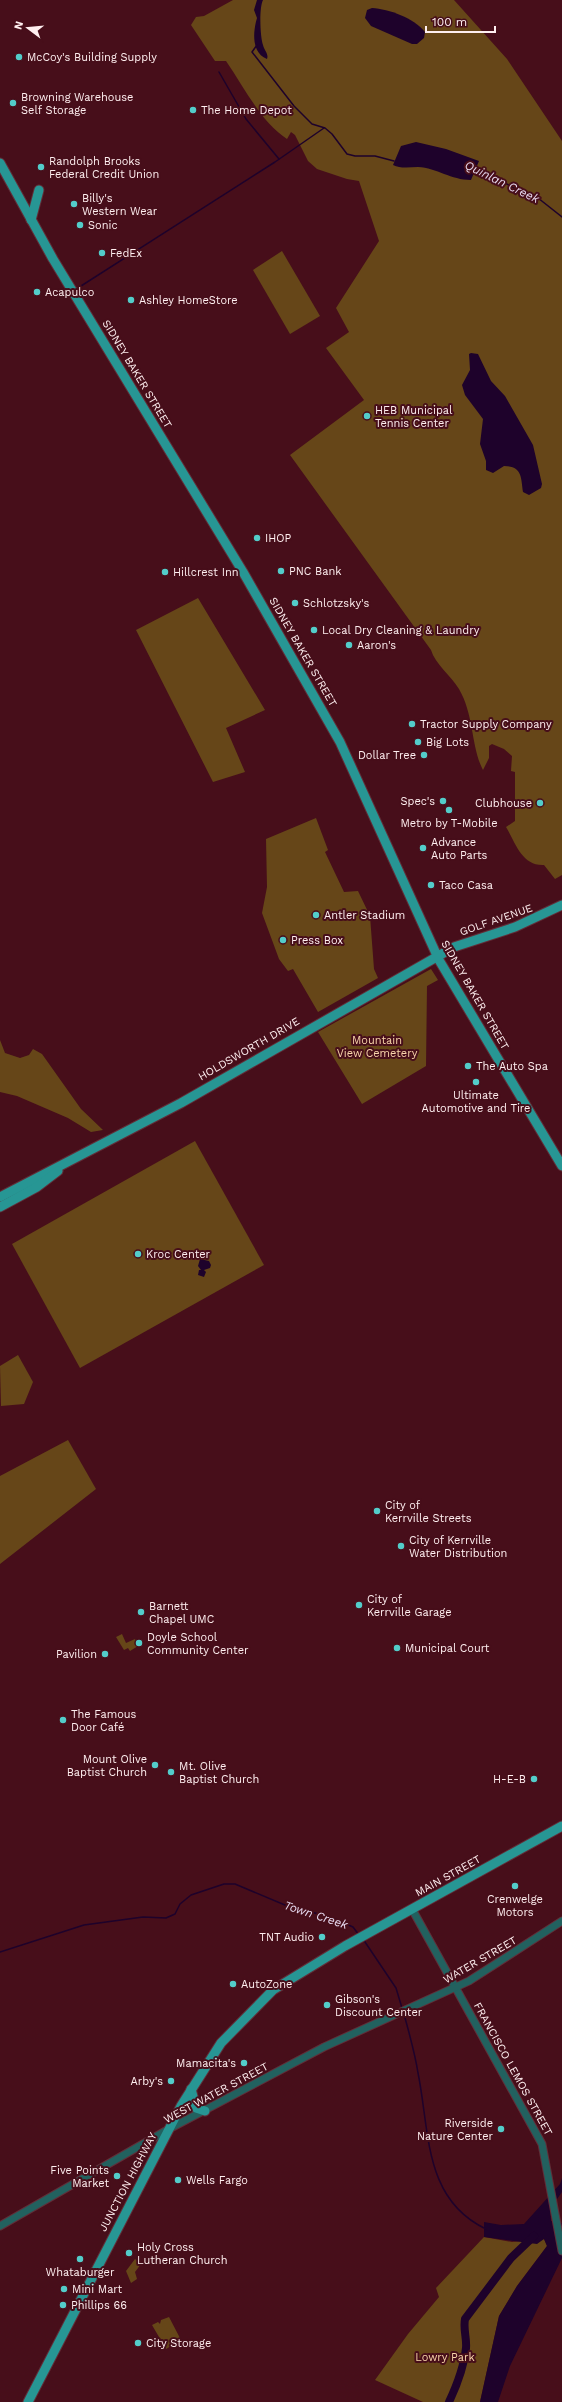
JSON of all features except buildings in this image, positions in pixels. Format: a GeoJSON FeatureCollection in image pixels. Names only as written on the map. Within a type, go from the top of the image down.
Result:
{"type":"FeatureCollection","features":[{"type":"Feature","properties":{"kind":"main road","name":"SIDNEY BAKER STREET"},"geometry":{"type":"LineString","coordinates":[[0,163],[31,220],[240,567],[340,742],[437,956],[562,1166]]}},
{"type":"Feature","properties":{"kind":"main road"},"geometry":{"type":"LineString","coordinates":[[31,220],[39,190]]}},
{"type":"Feature","properties":{"kind":"main road","name":"GOLF AVENUE"},"geometry":{"type":"LineString","coordinates":[[437,956],[472,940],[526,923],[562,906]]}},
{"type":"Feature","properties":{"kind":"main road","name":"HOLDSWORTH DRIVE"},"geometry":{"type":"LineString","coordinates":[[0,1197],[34,1178],[73,1161],[181,1103],[437,956]]}},
{"type":"Feature","properties":{"kind":"main road","name":"HOLDSWORTH DRIVE"},"geometry":{"type":"LineString","coordinates":[[0,1207],[38,1187],[73,1161]]}},
{"type":"Feature","properties":{"kind":"main road","name":"MAIN STREET"},"geometry":{"type":"LineString","coordinates":[[273,1990],[345,1946],[562,1826]]}},
{"type":"Feature","properties":{"kind":"main road","name":"JUNCTION HIGHWAY"},"geometry":{"type":"LineString","coordinates":[[28,2402],[191,2089],[221,2043],[273,1990]]}},
{"type":"Feature","properties":{"kind":"main road"},"geometry":{"type":"LineString","coordinates":[[191,2089],[196,2108],[205,2111]]}},
{"type":"Feature","properties":{"kind":"street","name":"FRANCISCO LEMOS STREET"},"geometry":{"type":"LineString","coordinates":[[412,1909],[542,2144],[562,2251]]}},
{"type":"Feature","properties":{"kind":"street","name":"WATER STREET"},"geometry":{"type":"LineString","coordinates":[[383,2021],[456,1988],[512,1955],[562,1921]]}},
{"type":"Feature","properties":{"kind":"street","name":"WEST WATER STREET"},"geometry":{"type":"LineString","coordinates":[[0,2226],[169,2129],[324,2047],[383,2021]]}},
{"type":"Feature","properties":{"kind":"green space"},"geometry":{"type":"Polygon","coordinates":[[[233,0],[454,0],[507,59],[562,141],[562,875],[555,879],[544,865],[530,862],[520,853],[506,827],[515,821],[515,772],[511,771],[512,756],[504,749],[492,744],[489,746],[489,758],[483,770],[478,759],[470,719],[464,699],[456,684],[436,660],[431,650],[290,455],[364,400],[326,348],[349,332],[336,308],[379,241],[359,181],[347,179],[317,169],[308,161],[295,135],[291,132],[287,139],[277,132],[253,103],[226,61],[215,61],[191,25],[196,17],[204,16],[233,0]]]}},
{"type":"Feature","properties":{"kind":"green space"},"geometry":{"type":"Polygon","coordinates":[[[282,251],[320,316],[290,334],[253,270],[282,251]]]}},
{"type":"Feature","properties":{"kind":"green space"},"geometry":{"type":"Polygon","coordinates":[[[198,598],[265,710],[226,728],[245,772],[213,782],[136,630],[198,598]]]}},
{"type":"Feature","properties":{"kind":"green space","name":"Antler Stadium"},"geometry":{"type":"Polygon","coordinates":[[[316,818],[328,850],[325,852],[344,892],[358,891],[370,916],[374,969],[378,978],[318,1012],[293,969],[288,971],[279,959],[262,913],[267,887],[266,839],[316,818]]]}},
{"type":"Feature","properties":{"kind":"green space","name":"Mountain View Cemetery"},"geometry":{"type":"Polygon","coordinates":[[[431,969],[438,980],[427,986],[426,1066],[362,1104],[318,1032],[431,969]]]}},
{"type":"Feature","properties":{"kind":"green space"},"geometry":{"type":"Polygon","coordinates":[[[0,1040],[5,1053],[20,1058],[29,1055],[33,1049],[42,1054],[81,1109],[103,1130],[91,1132],[68,1118],[17,1096],[0,1092],[0,1040]]]}},
{"type":"Feature","properties":{"kind":"green space","name":"Kroc Center"},"geometry":{"type":"Polygon","coordinates":[[[195,1141],[264,1265],[80,1368],[12,1244],[195,1141]]]}},
{"type":"Feature","properties":{"kind":"green space"},"geometry":{"type":"Polygon","coordinates":[[[18,1355],[33,1382],[24,1404],[1,1406],[0,1366],[18,1355]]]}},
{"type":"Feature","properties":{"kind":"green space"},"geometry":{"type":"Polygon","coordinates":[[[68,1440],[96,1489],[0,1564],[0,1476],[68,1440]]]}},
{"type":"Feature","properties":{"kind":"green space"},"geometry":{"type":"Polygon","coordinates":[[[122,1634],[126,1643],[135,1639],[138,1646],[130,1651],[128,1648],[124,1650],[116,1637],[122,1634]]]}},
{"type":"Feature","properties":{"kind":"green space","name":"Lowry Park"},"geometry":{"type":"Polygon","coordinates":[[[484,2237],[512,2242],[544,2239],[547,2246],[517,2286],[499,2316],[480,2402],[423,2402],[375,2380],[408,2334],[439,2297],[436,2288],[484,2237]]]}},
{"type":"Feature","properties":{"kind":"green space"},"geometry":{"type":"Polygon","coordinates":[[[135,2259],[141,2264],[135,2272],[137,2279],[131,2283],[126,2271],[135,2259]]]}},
{"type":"Feature","properties":{"kind":"green space"},"geometry":{"type":"Polygon","coordinates":[[[169,2317],[181,2340],[166,2349],[152,2325],[158,2322],[160,2324],[161,2320],[169,2317]]]}},
{"type":"Feature","properties":{"kind":"shaded area"},"geometry":{"type":"Polygon","coordinates":[[[257,0],[263,0],[260,15],[262,41],[267,59],[258,52],[254,41],[257,18],[254,10],[257,0]]]}},
{"type":"Feature","properties":{"kind":"shaded area"},"geometry":{"type":"Polygon","coordinates":[[[372,8],[393,12],[414,22],[425,32],[424,38],[417,44],[412,44],[371,26],[365,18],[367,10],[372,8]]]}},
{"type":"Feature","properties":{"kind":"shaded area"},"geometry":{"type":"Polygon","coordinates":[[[416,142],[446,149],[479,161],[471,180],[457,178],[431,169],[393,165],[401,146],[416,142]]]}},
{"type":"Feature","properties":{"kind":"shaded area"},"geometry":{"type":"Polygon","coordinates":[[[469,354],[478,354],[491,381],[505,396],[533,445],[542,484],[541,488],[529,495],[523,492],[520,473],[514,468],[504,466],[493,473],[486,470],[486,461],[480,444],[483,419],[465,395],[462,385],[470,370],[469,354]]]}},
{"type":"Feature","properties":{"kind":"shaded area"},"geometry":{"type":"Polygon","coordinates":[[[200,1259],[209,1261],[211,1265],[210,1268],[204,1270],[206,1272],[204,1277],[198,1275],[199,1270],[201,1270],[198,1266],[200,1259]]]}},
{"type":"Feature","properties":{"kind":"shaded area"},"geometry":{"type":"Polygon","coordinates":[[[562,2178],[562,2192],[550,2209],[551,2221],[562,2223],[562,2258],[510,2366],[498,2402],[480,2402],[499,2316],[517,2286],[547,2246],[544,2239],[537,2244],[484,2237],[484,2222],[501,2225],[524,2224],[560,2184],[562,2178]]]}},
{"type":"Feature","properties":{"kind":"waterway","name":"Quinlan Creek"},"geometry":{"type":"LineString","coordinates":[[257,45],[252,52],[294,106],[312,124],[325,128],[332,134],[347,154],[355,156],[375,156],[394,161]]}},
{"type":"Feature","properties":{"kind":"waterway"},"geometry":{"type":"LineString","coordinates":[[219,72],[246,119],[279,159]]}},
{"type":"Feature","properties":{"kind":"waterway"},"geometry":{"type":"LineString","coordinates":[[81,286],[275,162],[324,128]]}},
{"type":"Feature","properties":{"kind":"waterway","name":"Quinlan Creek"},"geometry":{"type":"LineString","coordinates":[[474,167],[492,175],[527,196],[538,198],[562,217]]}},
{"type":"Feature","properties":{"kind":"waterway","name":"Town Creek"},"geometry":{"type":"LineString","coordinates":[[0,1952],[84,1925],[143,1917],[166,1918],[175,1914],[180,1904],[191,1895],[224,1884],[235,1884],[292,1908],[328,1916],[353,1927],[359,1935]]}},
{"type":"Feature","properties":{"kind":"waterway","name":"Town Creek"},"geometry":{"type":"LineString","coordinates":[[363,1939],[396,1988],[402,2008]]}},
{"type":"Feature","properties":{"kind":"waterway","name":"Town Creek"},"geometry":{"type":"LineString","coordinates":[[404,2014],[417,2066],[428,2140],[433,2162],[440,2182],[450,2200],[465,2216],[486,2229]]}},
{"type":"Feature","properties":{"kind":"waterway"},"geometry":{"type":"LineString","coordinates":[[449,2402],[464,2362],[466,2344],[464,2327],[465,2319],[511,2258],[534,2236]]}},
{"type":"Feature","properties":{"kind":"place","name":"McCoy's Building Supply"},"geometry":{"type":"Point","coordinates":[19,57]}},
{"type":"Feature","properties":{"kind":"place","name":"Browning Warehouse Self Storage"},"geometry":{"type":"Point","coordinates":[13,103]}},
{"type":"Feature","properties":{"kind":"place","name":"The Home Depot"},"geometry":{"type":"Point","coordinates":[193,110]}},
{"type":"Feature","properties":{"kind":"place","name":"Randolph Brooks Federal Credit Union"},"geometry":{"type":"Point","coordinates":[41,167]}},
{"type":"Feature","properties":{"kind":"place","name":"Billy's Western Wear"},"geometry":{"type":"Point","coordinates":[74,204]}},
{"type":"Feature","properties":{"kind":"place","name":"Sonic"},"geometry":{"type":"Point","coordinates":[80,225]}},
{"type":"Feature","properties":{"kind":"place","name":"FedEx"},"geometry":{"type":"Point","coordinates":[102,253]}},
{"type":"Feature","properties":{"kind":"place","name":"Acapulco"},"geometry":{"type":"Point","coordinates":[37,292]}},
{"type":"Feature","properties":{"kind":"place","name":"Ashley HomeStore"},"geometry":{"type":"Point","coordinates":[131,300]}},
{"type":"Feature","properties":{"kind":"place","name":"HEB Municipal Tennis Center"},"geometry":{"type":"Point","coordinates":[367,416]}},
{"type":"Feature","properties":{"kind":"place","name":"IHOP"},"geometry":{"type":"Point","coordinates":[257,538]}},
{"type":"Feature","properties":{"kind":"place","name":"PNC Bank"},"geometry":{"type":"Point","coordinates":[281,571]}},
{"type":"Feature","properties":{"kind":"place","name":"Hillcrest Inn"},"geometry":{"type":"Point","coordinates":[165,572]}},
{"type":"Feature","properties":{"kind":"place","name":"Schlotzsky's"},"geometry":{"type":"Point","coordinates":[295,603]}},
{"type":"Feature","properties":{"kind":"place","name":"Local Dry Cleaning & Laundry"},"geometry":{"type":"Point","coordinates":[314,630]}},
{"type":"Feature","properties":{"kind":"place","name":"Aaron's"},"geometry":{"type":"Point","coordinates":[349,645]}},
{"type":"Feature","properties":{"kind":"place","name":"Tractor Supply Company"},"geometry":{"type":"Point","coordinates":[412,724]}},
{"type":"Feature","properties":{"kind":"place","name":"Big Lots"},"geometry":{"type":"Point","coordinates":[418,742]}},
{"type":"Feature","properties":{"kind":"place","name":"Dollar Tree"},"geometry":{"type":"Point","coordinates":[424,755]}},
{"type":"Feature","properties":{"kind":"place","name":"Spec's"},"geometry":{"type":"Point","coordinates":[443,801]}},
{"type":"Feature","properties":{"kind":"place","name":"Clubhouse"},"geometry":{"type":"Point","coordinates":[540,803]}},
{"type":"Feature","properties":{"kind":"place","name":"Metro by T-Mobile"},"geometry":{"type":"Point","coordinates":[449,810]}},
{"type":"Feature","properties":{"kind":"place","name":"Advance Auto Parts"},"geometry":{"type":"Point","coordinates":[423,848]}},
{"type":"Feature","properties":{"kind":"place","name":"Taco Casa"},"geometry":{"type":"Point","coordinates":[431,885]}},
{"type":"Feature","properties":{"kind":"place","name":"Antler Stadium"},"geometry":{"type":"Point","coordinates":[316,915]}},
{"type":"Feature","properties":{"kind":"place","name":"Press Box"},"geometry":{"type":"Point","coordinates":[283,940]}},
{"type":"Feature","properties":{"kind":"place","name":"The Auto Spa"},"geometry":{"type":"Point","coordinates":[468,1066]}},
{"type":"Feature","properties":{"kind":"place","name":"Ultimate Automotive and Tire"},"geometry":{"type":"Point","coordinates":[476,1082]}},
{"type":"Feature","properties":{"kind":"place","name":"Kroc Center"},"geometry":{"type":"Point","coordinates":[138,1254]}},
{"type":"Feature","properties":{"kind":"place","name":"City of Kerrville Streets"},"geometry":{"type":"Point","coordinates":[377,1511]}},
{"type":"Feature","properties":{"kind":"place","name":"City of Kerrville Water Distribution"},"geometry":{"type":"Point","coordinates":[401,1546]}},
{"type":"Feature","properties":{"kind":"place","name":"City of Kerrville Garage"},"geometry":{"type":"Point","coordinates":[359,1605]}},
{"type":"Feature","properties":{"kind":"place","name":"Barnett Chapel UMC"},"geometry":{"type":"Point","coordinates":[141,1612]}},
{"type":"Feature","properties":{"kind":"place","name":"Doyle School Community Center"},"geometry":{"type":"Point","coordinates":[139,1643]}},
{"type":"Feature","properties":{"kind":"place","name":"Municipal Court"},"geometry":{"type":"Point","coordinates":[397,1648]}},
{"type":"Feature","properties":{"kind":"place","name":"Pavilion"},"geometry":{"type":"Point","coordinates":[105,1654]}},
{"type":"Feature","properties":{"kind":"place","name":"The Famous Door Café"},"geometry":{"type":"Point","coordinates":[63,1720]}},
{"type":"Feature","properties":{"kind":"place","name":"Mount Olive Baptist Church"},"geometry":{"type":"Point","coordinates":[155,1765]}},
{"type":"Feature","properties":{"kind":"place","name":"Mt. Olive Baptist Church"},"geometry":{"type":"Point","coordinates":[171,1772]}},
{"type":"Feature","properties":{"kind":"place","name":"H-E-B"},"geometry":{"type":"Point","coordinates":[534,1779]}},
{"type":"Feature","properties":{"kind":"place","name":"Crenwelge Motors"},"geometry":{"type":"Point","coordinates":[515,1886]}},
{"type":"Feature","properties":{"kind":"place","name":"TNT Audio"},"geometry":{"type":"Point","coordinates":[322,1937]}},
{"type":"Feature","properties":{"kind":"place","name":"AutoZone"},"geometry":{"type":"Point","coordinates":[233,1984]}},
{"type":"Feature","properties":{"kind":"place","name":"Gibson's Discount Center"},"geometry":{"type":"Point","coordinates":[327,2005]}},
{"type":"Feature","properties":{"kind":"place","name":"Mamacita's"},"geometry":{"type":"Point","coordinates":[244,2063]}},
{"type":"Feature","properties":{"kind":"place","name":"Arby's"},"geometry":{"type":"Point","coordinates":[171,2081]}},
{"type":"Feature","properties":{"kind":"place","name":"Riverside Nature Center"},"geometry":{"type":"Point","coordinates":[501,2129]}},
{"type":"Feature","properties":{"kind":"place","name":"Five Points Market"},"geometry":{"type":"Point","coordinates":[117,2176]}},
{"type":"Feature","properties":{"kind":"place","name":"Wells Fargo"},"geometry":{"type":"Point","coordinates":[178,2180]}},
{"type":"Feature","properties":{"kind":"place","name":"Holy Cross Lutheran Church"},"geometry":{"type":"Point","coordinates":[129,2253]}},
{"type":"Feature","properties":{"kind":"place","name":"Whataburger"},"geometry":{"type":"Point","coordinates":[80,2259]}},
{"type":"Feature","properties":{"kind":"place","name":"Mini Mart"},"geometry":{"type":"Point","coordinates":[64,2289]}},
{"type":"Feature","properties":{"kind":"place","name":"Phillips 66"},"geometry":{"type":"Point","coordinates":[63,2305]}},
{"type":"Feature","properties":{"kind":"place","name":"City Storage"},"geometry":{"type":"Point","coordinates":[138,2343]}}]}
